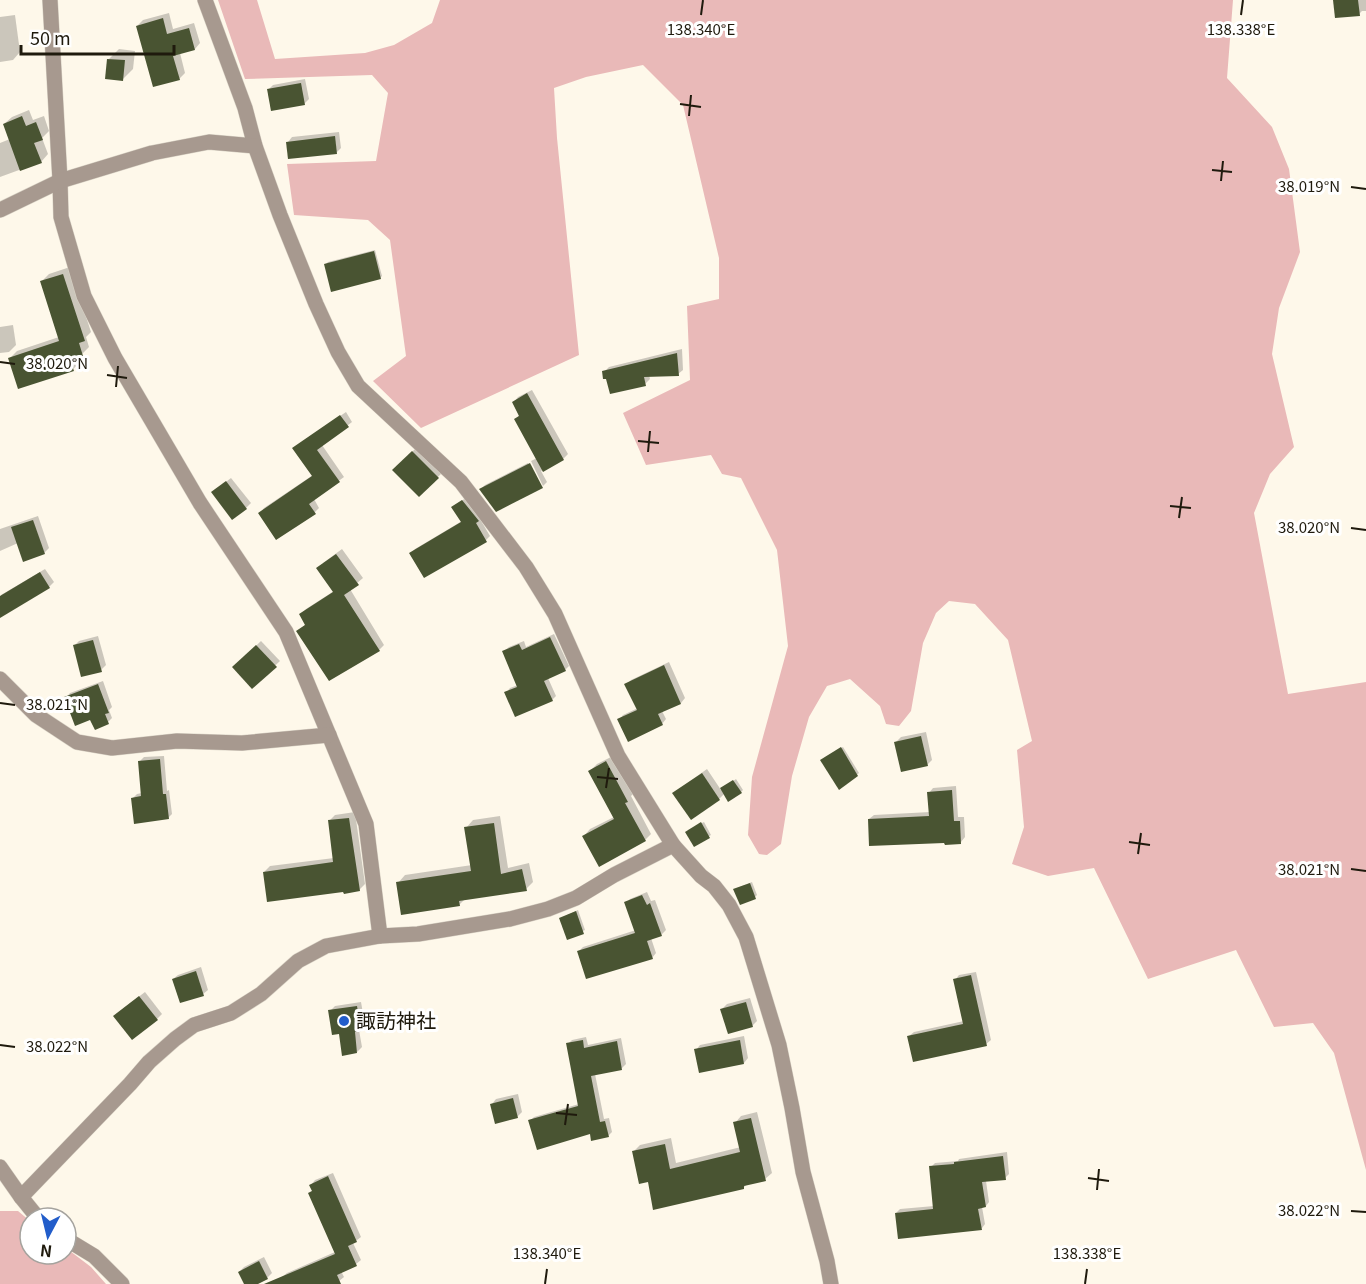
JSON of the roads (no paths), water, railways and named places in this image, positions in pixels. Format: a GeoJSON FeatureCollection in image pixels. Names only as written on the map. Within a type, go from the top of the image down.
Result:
{"type":"FeatureCollection","features":[{"type":"Feature","properties":{"kind":"street"},"geometry":{"type":"LineString","coordinates":[[50,0],[61,217],[84,296],[115,358],[200,503],[286,632],[366,824],[380,936]]}},
{"type":"Feature","properties":{"kind":"street"},"geometry":{"type":"LineString","coordinates":[[205,0],[245,108],[255,146],[280,215],[338,352],[358,386],[460,482],[526,567],[555,614],[618,756],[673,845],[729,905],[746,937],[779,1045],[803,1172],[831,1284]]}},
{"type":"Feature","properties":{"kind":"street"},"geometry":{"type":"LineString","coordinates":[[0,210],[60,181],[152,153],[209,142],[255,146]]}},
{"type":"Feature","properties":{"kind":"street"},"geometry":{"type":"LineString","coordinates":[[0,679],[36,715],[77,742],[112,748],[177,741],[243,743],[328,735]]}},
{"type":"Feature","properties":{"kind":"street"},"geometry":{"type":"LineString","coordinates":[[21,1197],[130,1084],[148,1062],[194,1025],[231,1013],[261,994],[298,961],[326,946],[380,936],[418,934],[510,919],[548,909],[576,898],[673,845]]}},
{"type":"Feature","properties":{"kind":"street"},"geometry":{"type":"LineString","coordinates":[[0,1167],[28,1206]]}},
{"type":"Feature","properties":{"kind":"street"},"geometry":{"type":"LineString","coordinates":[[78,1246],[94,1256],[122,1284]]}},
{"type":"Feature","properties":{"kind":"place","name":"諏訪神社"},"geometry":{"type":"Point","coordinates":[344,1021]}}]}
